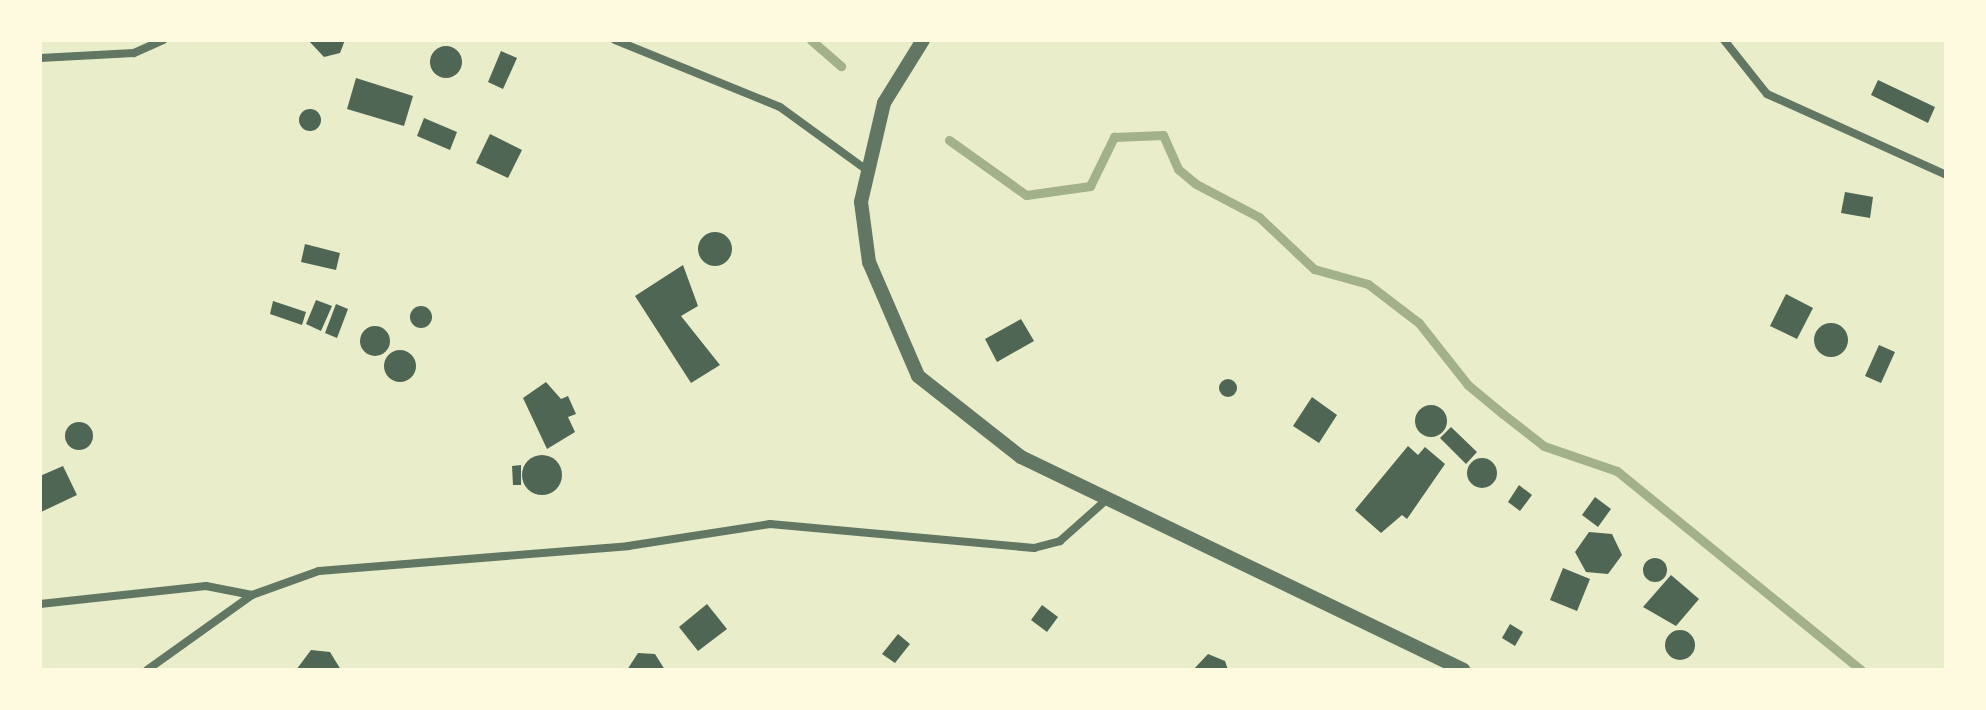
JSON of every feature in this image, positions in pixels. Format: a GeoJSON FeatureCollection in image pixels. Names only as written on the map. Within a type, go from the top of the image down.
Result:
{"type":"FeatureCollection","features":[{"type":"Feature","properties":{"kind":"street"},"geometry":{"type":"LineString","coordinates":[[40,58],[134,53],[163,40]]}},
{"type":"Feature","properties":{"kind":"street"},"geometry":{"type":"LineString","coordinates":[[615,40],[780,107],[864,168]]}},
{"type":"Feature","properties":{"kind":"street"},"geometry":{"type":"LineString","coordinates":[[923,40],[884,103],[864,168],[869,262],[918,376],[982,431],[1104,502],[1463,670]]}},
{"type":"Feature","properties":{"kind":"street"},"geometry":{"type":"LineString","coordinates":[[1724,40],[1767,94],[1946,175]]}},
{"type":"Feature","properties":{"kind":"street"},"geometry":{"type":"LineString","coordinates":[[147,670],[252,595],[319,571],[628,546],[770,524],[1034,548],[1060,541],[1104,502]]}},
{"type":"Feature","properties":{"kind":"street"},"geometry":{"type":"LineString","coordinates":[[40,604],[206,586],[252,595]]}},
{"type":"Feature","properties":{"kind":"building"},"geometry":{"type":"Polygon","coordinates":[[[308,40],[345,40],[340,53],[324,57],[308,40]]]}},
{"type":"Feature","properties":{"kind":"building"},"geometry":{"type":"Polygon","coordinates":[[[446,46],[457,51],[462,62],[457,73],[446,78],[435,73],[430,62],[435,51],[446,46]]]}},
{"type":"Feature","properties":{"kind":"building"},"geometry":{"type":"Polygon","coordinates":[[[501,51],[517,58],[503,89],[488,82],[501,51]]]}},
{"type":"Feature","properties":{"kind":"building"},"geometry":{"type":"Polygon","coordinates":[[[356,78],[413,96],[404,126],[347,109],[356,78]]]}},
{"type":"Feature","properties":{"kind":"building"},"geometry":{"type":"Polygon","coordinates":[[[1878,80],[1935,107],[1928,123],[1871,95],[1878,80]]]}},
{"type":"Feature","properties":{"kind":"building"},"geometry":{"type":"Polygon","coordinates":[[[310,109],[318,112],[321,120],[318,128],[310,131],[302,128],[299,120],[302,112],[310,109]]]}},
{"type":"Feature","properties":{"kind":"building"},"geometry":{"type":"Polygon","coordinates":[[[424,118],[457,132],[450,150],[417,136],[424,118]]]}},
{"type":"Feature","properties":{"kind":"building"},"geometry":{"type":"Polygon","coordinates":[[[490,134],[522,150],[508,178],[476,163],[490,134]]]}},
{"type":"Feature","properties":{"kind":"building"},"geometry":{"type":"Polygon","coordinates":[[[1845,192],[1873,197],[1870,218],[1841,213],[1845,192]]]}},
{"type":"Feature","properties":{"kind":"building"},"geometry":{"type":"Polygon","coordinates":[[[715,232],[727,237],[732,249],[727,261],[715,266],[703,261],[698,249],[703,237],[715,232]]]}},
{"type":"Feature","properties":{"kind":"building"},"geometry":{"type":"Polygon","coordinates":[[[305,244],[340,253],[336,270],[301,262],[305,244]]]}},
{"type":"Feature","properties":{"kind":"building"},"geometry":{"type":"Polygon","coordinates":[[[683,265],[698,306],[681,316],[720,365],[691,383],[635,296],[683,265]]]}},
{"type":"Feature","properties":{"kind":"building"},"geometry":{"type":"Polygon","coordinates":[[[1786,294],[1813,308],[1797,339],[1770,326],[1786,294]]]}},
{"type":"Feature","properties":{"kind":"building"},"geometry":{"type":"Polygon","coordinates":[[[316,300],[332,306],[321,331],[306,324],[316,300]]]}},
{"type":"Feature","properties":{"kind":"building"},"geometry":{"type":"Polygon","coordinates":[[[273,301],[306,312],[302,325],[270,314],[273,301]]]}},
{"type":"Feature","properties":{"kind":"building"},"geometry":{"type":"Polygon","coordinates":[[[336,304],[348,309],[337,338],[325,333],[336,304]]]}},
{"type":"Feature","properties":{"kind":"building"},"geometry":{"type":"Polygon","coordinates":[[[421,306],[429,309],[432,317],[429,325],[421,328],[413,325],[410,317],[413,309],[421,306]]]}},
{"type":"Feature","properties":{"kind":"building"},"geometry":{"type":"Polygon","coordinates":[[[1021,319],[1034,341],[997,362],[985,339],[1021,319]]]}},
{"type":"Feature","properties":{"kind":"building"},"geometry":{"type":"Polygon","coordinates":[[[1831,323],[1843,328],[1848,340],[1843,352],[1831,357],[1819,352],[1814,340],[1819,328],[1831,323]]]}},
{"type":"Feature","properties":{"kind":"building"},"geometry":{"type":"Polygon","coordinates":[[[375,326],[386,330],[390,341],[386,352],[375,356],[364,352],[360,341],[364,330],[375,326]]]}},
{"type":"Feature","properties":{"kind":"building"},"geometry":{"type":"Polygon","coordinates":[[[1879,345],[1895,352],[1881,383],[1865,376],[1879,345]]]}},
{"type":"Feature","properties":{"kind":"building"},"geometry":{"type":"Polygon","coordinates":[[[400,350],[411,355],[416,366],[411,377],[400,382],[389,377],[384,366],[389,355],[400,350]]]}},
{"type":"Feature","properties":{"kind":"building"},"geometry":{"type":"Polygon","coordinates":[[[1224,379],[1232,379],[1237,388],[1235,395],[1224,397],[1219,392],[1219,384],[1224,379]]]}},
{"type":"Feature","properties":{"kind":"building"},"geometry":{"type":"Polygon","coordinates":[[[546,382],[561,399],[568,396],[576,414],[568,417],[575,432],[547,449],[523,398],[546,382]]]}},
{"type":"Feature","properties":{"kind":"building"},"geometry":{"type":"Polygon","coordinates":[[[1312,397],[1337,415],[1319,443],[1293,426],[1312,397]]]}},
{"type":"Feature","properties":{"kind":"building"},"geometry":{"type":"Polygon","coordinates":[[[1431,405],[1442,410],[1447,421],[1442,432],[1431,437],[1420,432],[1415,421],[1420,410],[1431,405]]]}},
{"type":"Feature","properties":{"kind":"building"},"geometry":{"type":"Polygon","coordinates":[[[79,422],[89,426],[93,436],[89,446],[79,450],[69,446],[65,436],[69,426],[79,422]]]}},
{"type":"Feature","properties":{"kind":"building"},"geometry":{"type":"Polygon","coordinates":[[[1451,427],[1477,452],[1466,464],[1440,438],[1451,427]]]}},
{"type":"Feature","properties":{"kind":"building"},"geometry":{"type":"Polygon","coordinates":[[[1408,446],[1418,455],[1425,447],[1445,464],[1407,519],[1402,515],[1381,533],[1355,510],[1408,446]]]}},
{"type":"Feature","properties":{"kind":"building"},"geometry":{"type":"Polygon","coordinates":[[[542,455],[556,461],[562,475],[556,489],[542,495],[528,489],[522,475],[528,461],[542,455]]]}},
{"type":"Feature","properties":{"kind":"building"},"geometry":{"type":"Polygon","coordinates":[[[1482,458],[1493,462],[1497,473],[1493,484],[1482,488],[1471,484],[1467,473],[1471,462],[1482,458]]]}},
{"type":"Feature","properties":{"kind":"building"},"geometry":{"type":"Polygon","coordinates":[[[521,465],[521,485],[513,485],[512,466],[521,465]]]}},
{"type":"Feature","properties":{"kind":"building"},"geometry":{"type":"Polygon","coordinates":[[[63,466],[77,495],[41,512],[40,476],[63,466]]]}},
{"type":"Feature","properties":{"kind":"building"},"geometry":{"type":"Polygon","coordinates":[[[1519,485],[1532,495],[1520,511],[1508,502],[1519,485]]]}},
{"type":"Feature","properties":{"kind":"building"},"geometry":{"type":"Polygon","coordinates":[[[1595,497],[1611,509],[1598,527],[1582,515],[1595,497]]]}},
{"type":"Feature","properties":{"kind":"building"},"geometry":{"type":"Polygon","coordinates":[[[1589,532],[1612,534],[1622,555],[1608,574],[1586,572],[1575,552],[1589,532]]]}},
{"type":"Feature","properties":{"kind":"building"},"geometry":{"type":"Polygon","coordinates":[[[1655,558],[1664,561],[1667,570],[1664,579],[1655,582],[1646,579],[1643,570],[1646,561],[1655,558]]]}},
{"type":"Feature","properties":{"kind":"building"},"geometry":{"type":"Polygon","coordinates":[[[1563,568],[1590,579],[1577,611],[1550,600],[1563,568]]]}},
{"type":"Feature","properties":{"kind":"building"},"geometry":{"type":"Polygon","coordinates":[[[1671,575],[1699,599],[1676,626],[1643,607],[1671,575]]]}},
{"type":"Feature","properties":{"kind":"building"},"geometry":{"type":"Polygon","coordinates":[[[707,604],[727,629],[698,651],[679,627],[707,604]]]}},
{"type":"Feature","properties":{"kind":"building"},"geometry":{"type":"Polygon","coordinates":[[[1042,605],[1058,617],[1047,632],[1031,620],[1042,605]]]}},
{"type":"Feature","properties":{"kind":"building"},"geometry":{"type":"Polygon","coordinates":[[[1510,624],[1523,632],[1515,646],[1502,638],[1510,624]]]}},
{"type":"Feature","properties":{"kind":"building"},"geometry":{"type":"Polygon","coordinates":[[[1680,630],[1686,631],[1694,639],[1694,651],[1686,659],[1680,660],[1674,659],[1666,651],[1665,645],[1666,639],[1674,631],[1680,630]]]}},
{"type":"Feature","properties":{"kind":"building"},"geometry":{"type":"Polygon","coordinates":[[[898,634],[910,644],[895,663],[882,654],[898,634]]]}},
{"type":"Feature","properties":{"kind":"building"},"geometry":{"type":"Polygon","coordinates":[[[311,650],[330,652],[341,670],[296,670],[311,650]]]}},
{"type":"Feature","properties":{"kind":"building"},"geometry":{"type":"Polygon","coordinates":[[[638,653],[655,654],[665,670],[627,670],[638,653]]]}},
{"type":"Feature","properties":{"kind":"building"},"geometry":{"type":"Polygon","coordinates":[[[1208,654],[1225,661],[1228,670],[1193,670],[1208,654]]]}},
{"type":"Feature","properties":{"kind":"waterway"},"geometry":{"type":"LineString","coordinates":[[811,40],[841,66]]}},
{"type":"Feature","properties":{"kind":"waterway"},"geometry":{"type":"LineString","coordinates":[[949,140],[1026,195],[1090,186],[1114,137],[1163,135],[1178,169],[1196,184],[1259,217],[1314,269],[1368,284],[1419,323],[1468,385],[1503,414],[1544,446],[1617,471],[1861,670]]}}]}
